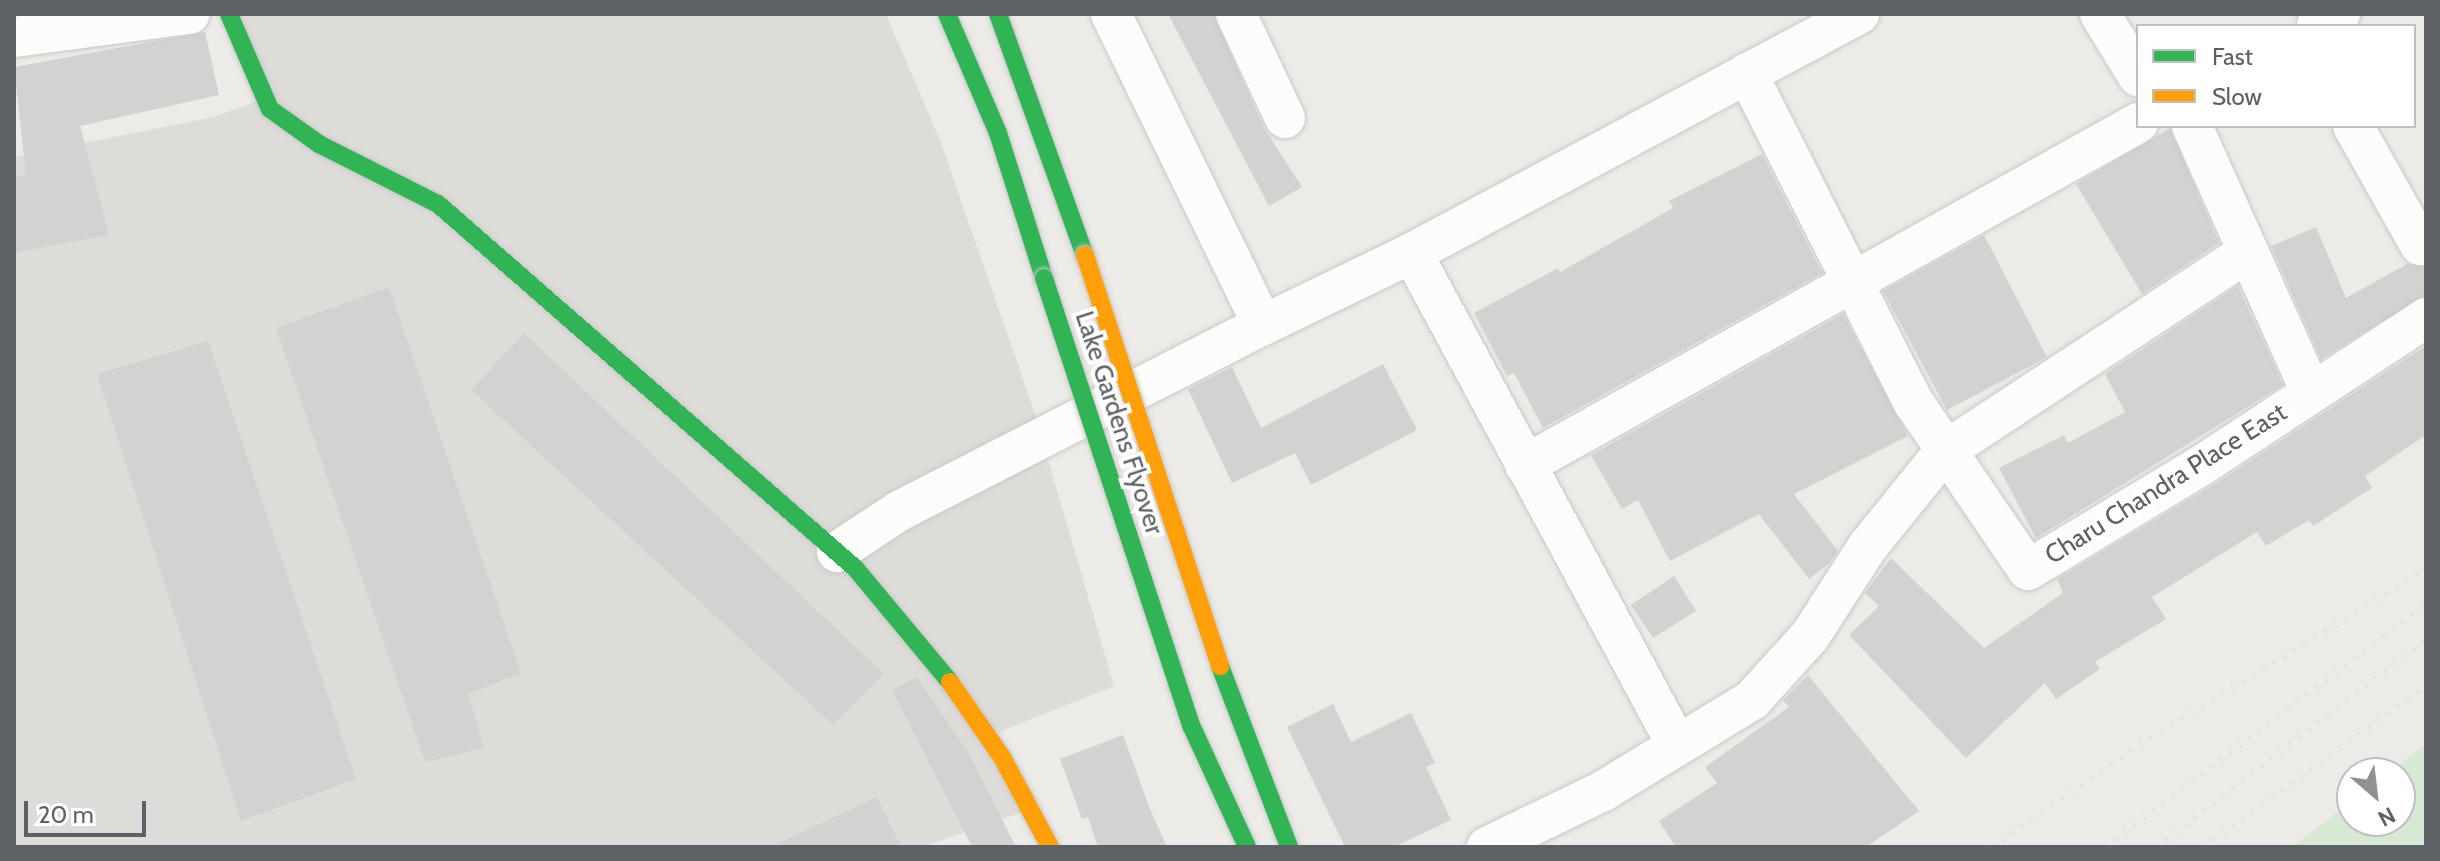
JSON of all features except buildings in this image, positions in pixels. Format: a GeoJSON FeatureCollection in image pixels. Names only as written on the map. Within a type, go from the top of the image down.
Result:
{"type":"FeatureCollection","features":[{"type":"Feature","properties":{"kind":"main road"},"geometry":{"type":"LineString","coordinates":[[229,14],[270,109],[319,144],[438,204],[837,552],[936,661],[1002,757],[1050,847]]}},
{"type":"Feature","properties":{"kind":"main road","name":"Lake Gardens Flyover"},"geometry":{"type":"LineString","coordinates":[[947,14],[998,133],[1191,725],[1247,847]]}},
{"type":"Feature","properties":{"kind":"main road","name":"Lake Gardens Flyover"},"geometry":{"type":"LineString","coordinates":[[998,14],[1085,255],[1247,747],[1289,847]]}},
{"type":"Feature","properties":{"kind":"street"},"geometry":{"type":"LineString","coordinates":[[14,37],[189,14]]}},
{"type":"Feature","properties":{"kind":"street"},"geometry":{"type":"LineString","coordinates":[[1111,14],[1263,325]]}},
{"type":"Feature","properties":{"kind":"street"},"geometry":{"type":"LineString","coordinates":[[1236,14],[1285,118]]}},
{"type":"Feature","properties":{"kind":"street"},"geometry":{"type":"LineString","coordinates":[[837,552],[899,511],[1263,325],[1412,253],[1859,14]]}},
{"type":"Feature","properties":{"kind":"street"},"geometry":{"type":"LineString","coordinates":[[2100,14],[2136,73]]}},
{"type":"Feature","properties":{"kind":"street"},"geometry":{"type":"LineString","coordinates":[[2321,24],[2340,14]]}},
{"type":"Feature","properties":{"kind":"street","name":"Charu Chandra Place East"},"geometry":{"type":"LineString","coordinates":[[1747,73],[1850,282],[1945,451],[2028,570],[2426,318]]}},
{"type":"Feature","properties":{"kind":"street"},"geometry":{"type":"LineString","coordinates":[[1525,465],[2136,124]]}},
{"type":"Feature","properties":{"kind":"street"},"geometry":{"type":"LineString","coordinates":[[2193,128],[2311,392]]}},
{"type":"Feature","properties":{"kind":"street"},"geometry":{"type":"LineString","coordinates":[[2354,128],[2420,245]]}},
{"type":"Feature","properties":{"kind":"street"},"geometry":{"type":"LineString","coordinates":[[1487,847],[1538,836],[1603,791],[1752,700],[1801,647],[1868,546],[1945,451],[2248,252]]}},
{"type":"Feature","properties":{"kind":"street"},"geometry":{"type":"LineString","coordinates":[[1412,253],[1677,745]]}},
{"type":"Feature","properties":{"kind":"shaded area"},"geometry":{"type":"Polygon","coordinates":[[[240,14],[886,14],[941,143],[1033,408],[1114,686],[981,739],[1023,812],[922,847],[14,847],[14,157],[214,117],[271,96],[240,14]]]}},
{"type":"Feature","properties":{"kind":"green space"},"geometry":{"type":"Polygon","coordinates":[[[2426,744],[2426,847],[2292,847],[2336,813],[2336,837],[2416,837],[2416,757],[2409,757],[2426,744]]]}},
{"type":"Feature","properties":{"kind":"railway"},"geometry":{"type":"LineString","coordinates":[[1992,847],[2130,751],[2426,569]]}},
{"type":"Feature","properties":{"kind":"railway"},"geometry":{"type":"LineString","coordinates":[[2105,847],[2426,604]]}},
{"type":"Feature","properties":{"kind":"railway"},"geometry":{"type":"LineString","coordinates":[[2156,847],[2426,640]]}},
{"type":"Feature","properties":{"kind":"railway"},"geometry":{"type":"LineString","coordinates":[[2203,847],[2426,686]]}},
{"type":"Feature","properties":{"kind":"traffic: fast"},"geometry":{"type":"LineString","coordinates":[[229,14],[270,109],[319,144],[438,204],[855,568],[950,682]]}},
{"type":"Feature","properties":{"kind":"traffic: fast"},"geometry":{"type":"LineString","coordinates":[[947,14],[998,133],[1044,278]]}},
{"type":"Feature","properties":{"kind":"traffic: fast"},"geometry":{"type":"LineString","coordinates":[[998,14],[1085,255]]}},
{"type":"Feature","properties":{"kind":"traffic: fast"},"geometry":{"type":"LineString","coordinates":[[1044,278],[1191,725],[1247,847]]}},
{"type":"Feature","properties":{"kind":"traffic: fast"},"geometry":{"type":"LineString","coordinates":[[1220,666],[1289,847]]}},
{"type":"Feature","properties":{"kind":"traffic: slow"},"geometry":{"type":"LineString","coordinates":[[1085,255],[1220,666]]}},
{"type":"Feature","properties":{"kind":"traffic: slow"},"geometry":{"type":"LineString","coordinates":[[950,682],[1002,757],[1050,847]]}}]}
